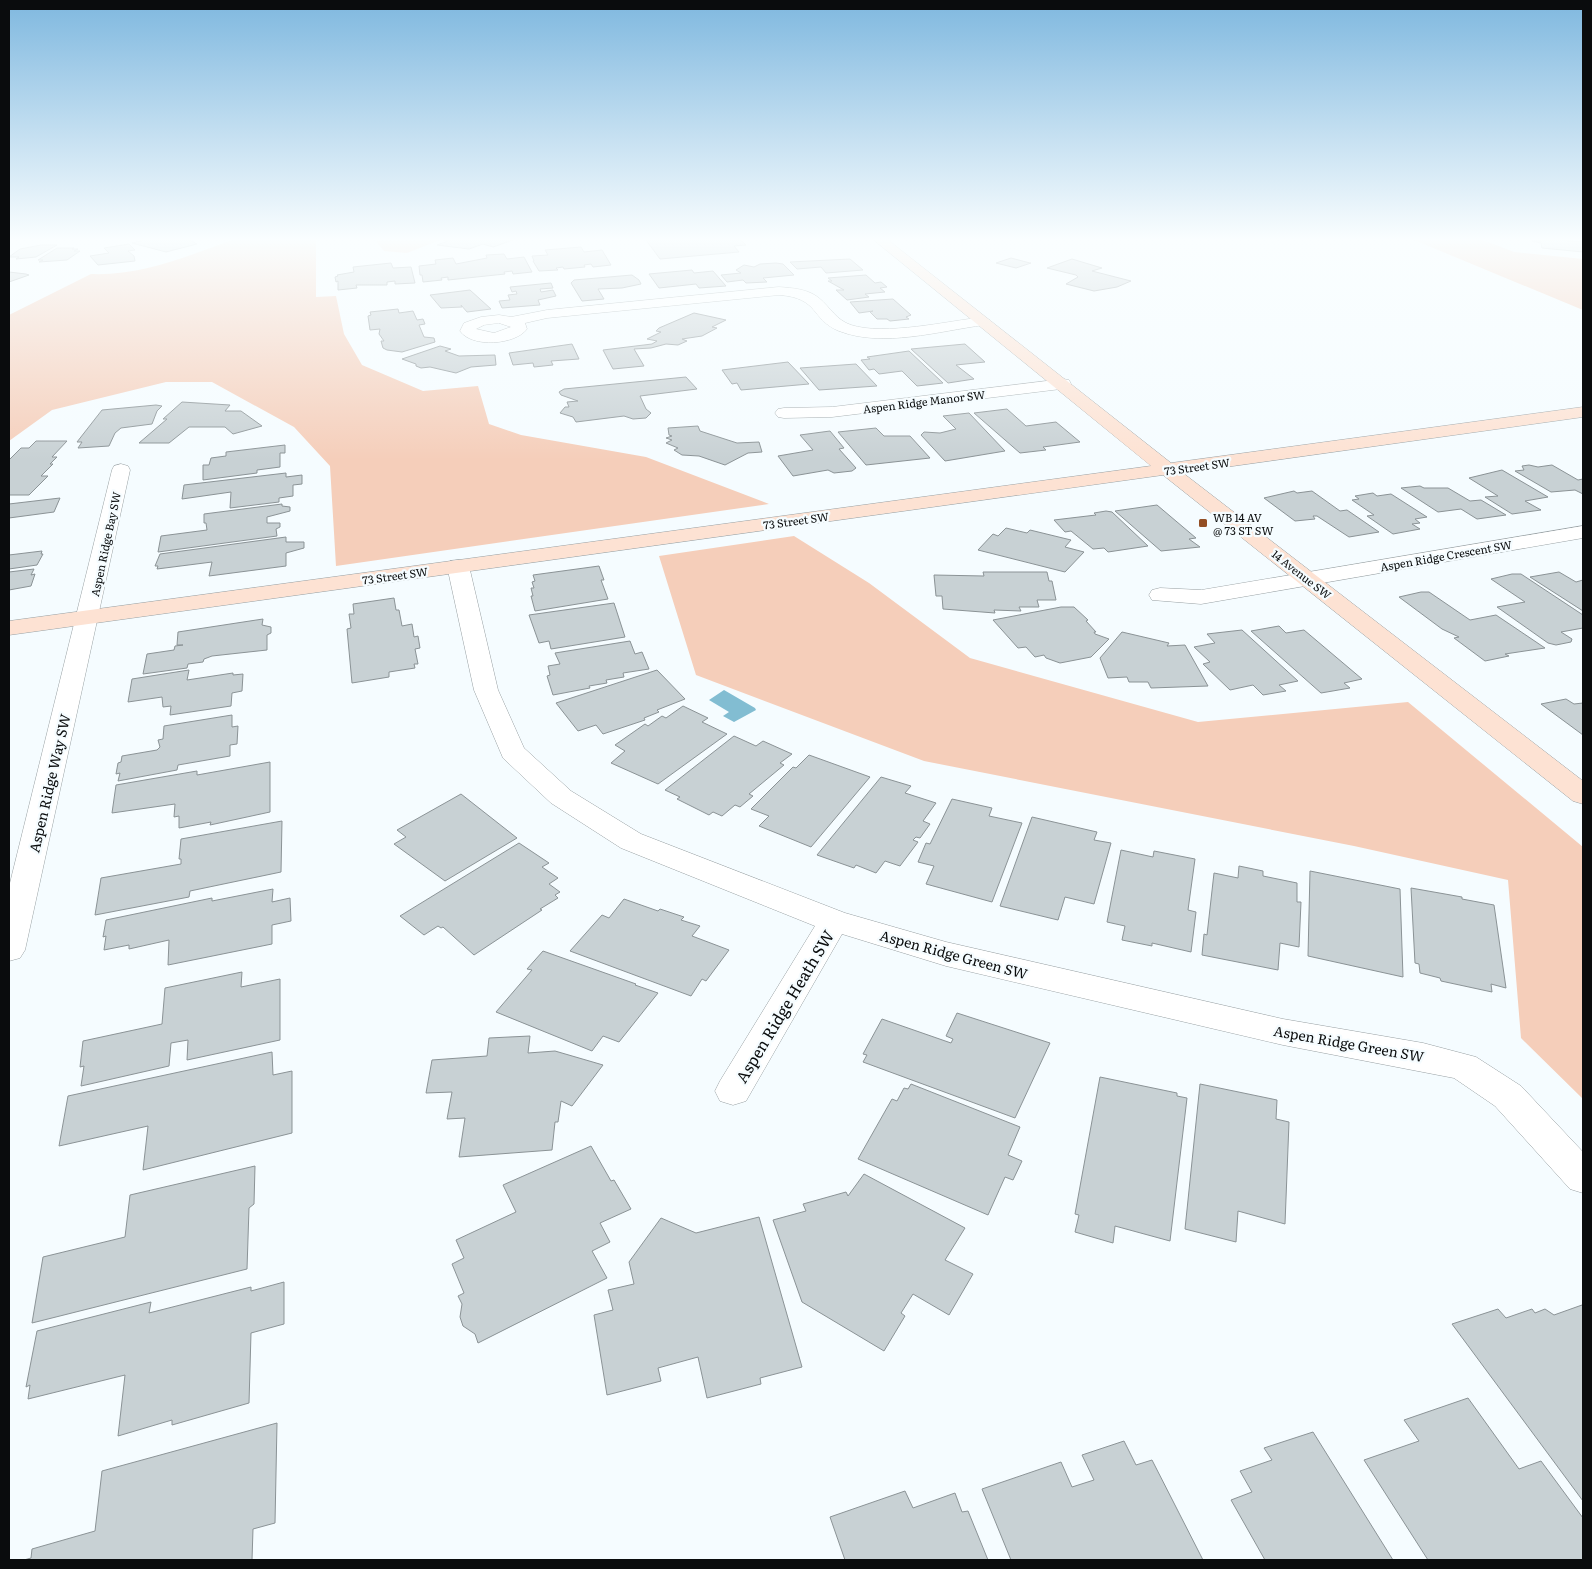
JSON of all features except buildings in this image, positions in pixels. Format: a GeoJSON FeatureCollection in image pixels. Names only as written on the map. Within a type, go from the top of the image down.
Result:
{"type":"FeatureCollection","features":[{"type":"Feature","properties":{"kind":"street"},"geometry":{"type":"LineString","coordinates":[[513,321],[555,313]]}},
{"type":"Feature","properties":{"kind":"street"},"geometry":{"type":"LineString","coordinates":[[826,313],[838,325],[862,331],[881,332],[984,321]]}},
{"type":"Feature","properties":{"kind":"street","name":"14 Avenue SW"},"geometry":{"type":"LineString","coordinates":[[974,313],[1168,470],[1583,796]]}},
{"type":"Feature","properties":{"kind":"street","name":"Aspen Ridge Manor SW"},"geometry":{"type":"LineString","coordinates":[[784,413],[832,412],[1063,384]]}},
{"type":"Feature","properties":{"kind":"street","name":"73 Street SW"},"geometry":{"type":"LineString","coordinates":[[9,628],[1583,412]]}},
{"type":"Feature","properties":{"kind":"street","name":"Aspen Ridge Bay SW"},"geometry":{"type":"LineString","coordinates":[[88,617],[121,470]]}},
{"type":"Feature","properties":{"kind":"street","name":"Aspen Ridge Crescent SW"},"geometry":{"type":"LineString","coordinates":[[1160,595],[1202,597],[1583,532]]}},
{"type":"Feature","properties":{"kind":"street","name":"Aspen Ridge Green SW"},"geometry":{"type":"LineString","coordinates":[[458,566],[486,690],[512,752],[561,797],[630,841],[834,922],[946,954],[1283,1032],[1423,1056],[1464,1067],[1508,1096],[1583,1177]]}},
{"type":"Feature","properties":{"kind":"street","name":"Aspen Ridge Way SW"},"geometry":{"type":"LineString","coordinates":[[9,950],[88,617]]}},
{"type":"Feature","properties":{"kind":"street","name":"Aspen Ridge Heath SW"},"geometry":{"type":"LineString","coordinates":[[733,1091],[834,922]]}},
{"type":"Feature","properties":{"kind":"shaded area"},"geometry":{"type":"Polygon","coordinates":[[[13,313],[340,313],[344,334],[362,365],[423,391],[478,386],[489,424],[521,435],[646,457],[769,504],[336,566],[330,466],[294,427],[212,382],[166,382],[52,410],[9,441],[9,315],[13,313]]]}},
{"type":"Feature","properties":{"kind":"shaded area"},"geometry":{"type":"Polygon","coordinates":[[[794,536],[869,583],[970,658],[1198,722],[1408,702],[1583,847],[1583,1099],[1521,1038],[1508,880],[1354,846],[924,761],[696,675],[659,556],[794,536]]]}},
{"type":"Feature","properties":{"kind":"water"},"geometry":{"type":"Polygon","coordinates":[[[724,690],[756,710],[734,722],[723,716],[729,712],[709,700],[724,690]]]}},
{"type":"Feature","properties":{"kind":"place","name":"WB 14 AV @ 73 ST SW"},"geometry":{"type":"Point","coordinates":[1203,523]}}]}
